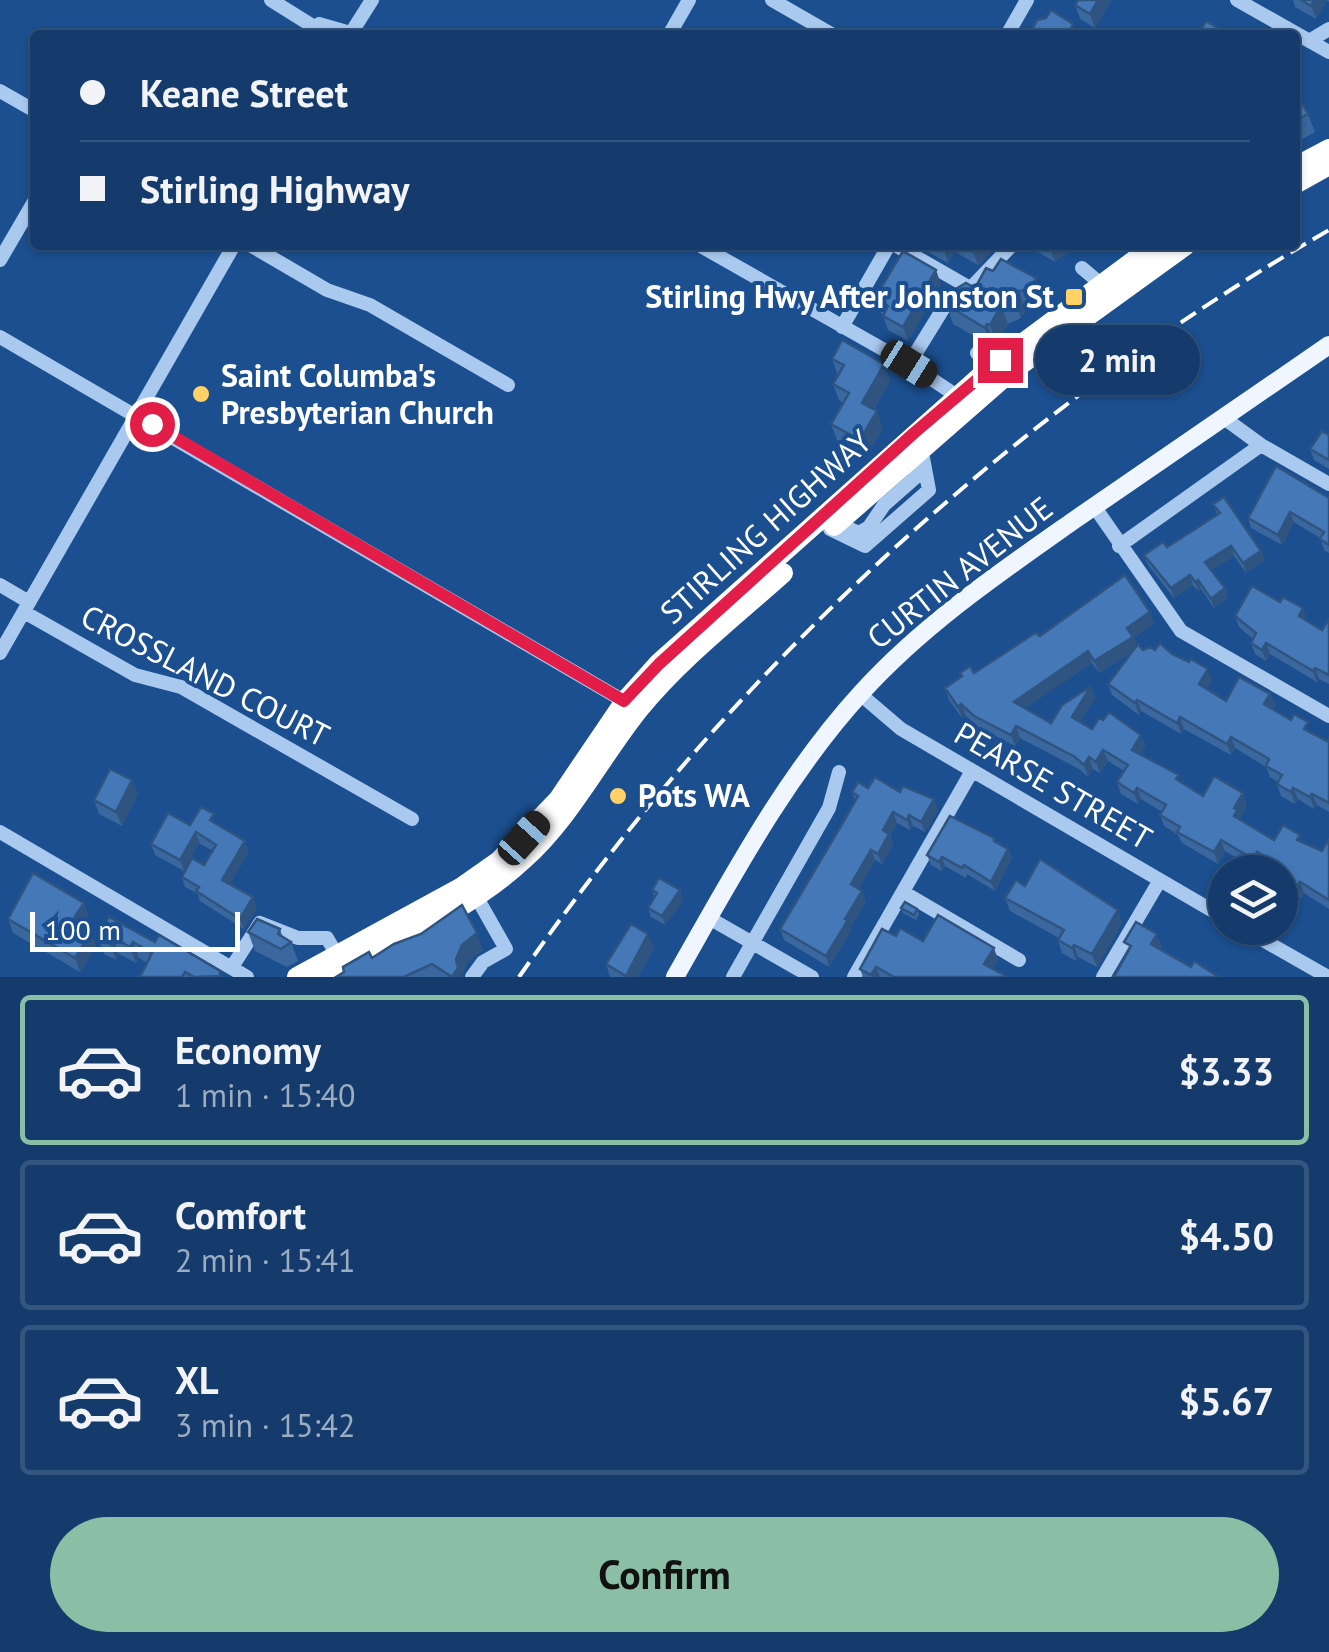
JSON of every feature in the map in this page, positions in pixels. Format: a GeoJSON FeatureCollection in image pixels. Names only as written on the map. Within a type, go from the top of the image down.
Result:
{"type":"FeatureCollection","features":[{"type":"Feature","properties":{"kind":"highway"},"geometry":{"type":"LineString","coordinates":[[1300,164],[1329,149]]}},
{"type":"Feature","properties":{"kind":"highway"},"geometry":{"type":"LineString","coordinates":[[1300,181],[1329,165]]}},
{"type":"Feature","properties":{"kind":"highway","name":"STIRLING HIGHWAY"},"geometry":{"type":"LineString","coordinates":[[915,446],[984,360],[1148,250]]}},
{"type":"Feature","properties":{"kind":"highway","name":"STIRLING HIGHWAY"},"geometry":{"type":"LineString","coordinates":[[327,977],[476,896],[512,870],[548,836],[659,664],[831,522],[915,446],[1179,250]]}},
{"type":"Feature","properties":{"kind":"highway","name":"STIRLING HIGHWAY"},"geometry":{"type":"LineString","coordinates":[[296,977],[462,888],[499,860],[558,800],[631,706]]}},
{"type":"Feature","properties":{"kind":"main road","name":"CURTIN AVENUE"},"geometry":{"type":"LineString","coordinates":[[675,977],[758,832],[860,694],[950,611],[1329,344]]}},
{"type":"Feature","properties":{"kind":"street"},"geometry":{"type":"LineString","coordinates":[[271,0],[320,30]]}},
{"type":"Feature","properties":{"kind":"street"},"geometry":{"type":"LineString","coordinates":[[772,0],[824,30]]}},
{"type":"Feature","properties":{"kind":"street"},"geometry":{"type":"LineString","coordinates":[[1010,30],[1027,0]]}},
{"type":"Feature","properties":{"kind":"street"},"geometry":{"type":"LineString","coordinates":[[1237,0],[1290,30]]}},
{"type":"Feature","properties":{"kind":"street"},"geometry":{"type":"LineString","coordinates":[[671,30],[682,2]]}},
{"type":"Feature","properties":{"kind":"street"},"geometry":{"type":"LineString","coordinates":[[356,30],[369,5]]}},
{"type":"Feature","properties":{"kind":"street"},"geometry":{"type":"LineString","coordinates":[[308,22],[341,30]]}},
{"type":"Feature","properties":{"kind":"street"},"geometry":{"type":"LineString","coordinates":[[1308,40],[1329,30]]}},
{"type":"Feature","properties":{"kind":"street"},"geometry":{"type":"LineString","coordinates":[[1300,35],[1329,52]]}},
{"type":"Feature","properties":{"kind":"street"},"geometry":{"type":"LineString","coordinates":[[0,91],[30,109]]}},
{"type":"Feature","properties":{"kind":"street"},"geometry":{"type":"LineString","coordinates":[[0,260],[30,209]]}},
{"type":"Feature","properties":{"kind":"street"},"geometry":{"type":"LineString","coordinates":[[0,653],[231,250]]}},
{"type":"Feature","properties":{"kind":"street"},"geometry":{"type":"LineString","coordinates":[[259,250],[328,290],[370,305],[508,385]]}},
{"type":"Feature","properties":{"kind":"street"},"geometry":{"type":"LineString","coordinates":[[709,250],[909,364],[957,396]]}},
{"type":"Feature","properties":{"kind":"street"},"geometry":{"type":"LineString","coordinates":[[842,327],[889,250]]}},
{"type":"Feature","properties":{"kind":"street"},"geometry":{"type":"LineString","coordinates":[[901,250],[970,288]]}},
{"type":"Feature","properties":{"kind":"street"},"geometry":{"type":"LineString","coordinates":[[909,364],[946,304],[970,288],[1007,250]]}},
{"type":"Feature","properties":{"kind":"street"},"geometry":{"type":"LineString","coordinates":[[1082,268],[1101,284]]}},
{"type":"Feature","properties":{"kind":"street"},"geometry":{"type":"LineString","coordinates":[[0,337],[631,706]]}},
{"type":"Feature","properties":{"kind":"street"},"geometry":{"type":"LineString","coordinates":[[1224,418],[1329,484]]}},
{"type":"Feature","properties":{"kind":"street"},"geometry":{"type":"LineString","coordinates":[[1119,546],[1262,445]]}},
{"type":"Feature","properties":{"kind":"street"},"geometry":{"type":"LineString","coordinates":[[831,522],[865,546],[930,490],[915,446]]}},
{"type":"Feature","properties":{"kind":"street"},"geometry":{"type":"LineString","coordinates":[[1094,506],[1181,631],[1329,716]]}},
{"type":"Feature","properties":{"kind":"street","name":"CROSSLAND COURT"},"geometry":{"type":"LineString","coordinates":[[0,585],[27,607],[135,675],[181,688],[412,819]]}},
{"type":"Feature","properties":{"kind":"street","name":"PEARSE STREET"},"geometry":{"type":"LineString","coordinates":[[860,694],[901,729],[1208,908]]}},
{"type":"Feature","properties":{"kind":"street"},"geometry":{"type":"LineString","coordinates":[[854,977],[972,771]]}},
{"type":"Feature","properties":{"kind":"street"},"geometry":{"type":"LineString","coordinates":[[733,977],[829,808],[839,772]]}},
{"type":"Feature","properties":{"kind":"street"},"geometry":{"type":"LineString","coordinates":[[0,832],[247,977]]}},
{"type":"Feature","properties":{"kind":"street"},"geometry":{"type":"LineString","coordinates":[[1103,977],[1160,880]]}},
{"type":"Feature","properties":{"kind":"street"},"geometry":{"type":"LineString","coordinates":[[903,892],[1019,960]]}},
{"type":"Feature","properties":{"kind":"street"},"geometry":{"type":"LineString","coordinates":[[472,977],[483,962],[506,949],[476,896]]}},
{"type":"Feature","properties":{"kind":"street"},"geometry":{"type":"LineString","coordinates":[[709,918],[812,977]]}},
{"type":"Feature","properties":{"kind":"street"},"geometry":{"type":"LineString","coordinates":[[232,967],[260,923],[298,938],[327,938],[337,956]]}},
{"type":"Feature","properties":{"kind":"street"},"geometry":{"type":"LineString","coordinates":[[1272,945],[1328,977]]}},
{"type":"Feature","properties":{"kind":"building"},"geometry":{"type":"Polygon","coordinates":[[[1078,0],[1098,0],[1090,14],[1075,5],[1078,0]]]}},
{"type":"Feature","properties":{"kind":"building"},"geometry":{"type":"Polygon","coordinates":[[[1051,10],[1073,24],[1070,30],[1034,30],[1037,20],[1046,18],[1051,10]]]}},
{"type":"Feature","properties":{"kind":"building"},"geometry":{"type":"Polygon","coordinates":[[[1206,21],[1221,30],[1201,30],[1206,21]]]}},
{"type":"Feature","properties":{"kind":"building"},"geometry":{"type":"Polygon","coordinates":[[[1300,100],[1308,114],[1300,118],[1300,100]]]}},
{"type":"Feature","properties":{"kind":"building"},"geometry":{"type":"Polygon","coordinates":[[[903,251],[936,270],[903,327],[883,316],[888,306],[875,298],[903,251]]]}},
{"type":"Feature","properties":{"kind":"building"},"geometry":{"type":"Polygon","coordinates":[[[1001,259],[1036,278],[1030,289],[1019,291],[1014,300],[1001,306],[990,325],[985,328],[947,305],[956,289],[966,283],[975,288],[986,268],[993,271],[1001,259]]]}},
{"type":"Feature","properties":{"kind":"building"},"geometry":{"type":"Polygon","coordinates":[[[842,340],[884,364],[862,403],[877,411],[860,440],[831,424],[849,393],[833,384],[844,365],[832,359],[842,340]]]}},
{"type":"Feature","properties":{"kind":"building"},"geometry":{"type":"Polygon","coordinates":[[[1322,431],[1329,435],[1329,460],[1310,449],[1322,431]]]}},
{"type":"Feature","properties":{"kind":"building"},"geometry":{"type":"Polygon","coordinates":[[[1276,466],[1329,498],[1329,545],[1320,539],[1324,532],[1290,512],[1278,535],[1248,518],[1276,466]]]}},
{"type":"Feature","properties":{"kind":"building"},"geometry":{"type":"Polygon","coordinates":[[[1224,497],[1261,551],[1243,563],[1231,546],[1205,562],[1225,588],[1211,599],[1190,575],[1171,588],[1144,555],[1163,542],[1167,547],[1220,513],[1213,504],[1224,497]]]}},
{"type":"Feature","properties":{"kind":"building"},"geometry":{"type":"Polygon","coordinates":[[[1125,575],[1150,612],[1127,628],[1133,637],[1094,661],[1088,651],[1014,702],[1051,723],[1062,705],[1091,686],[1072,717],[1092,729],[1109,712],[1141,735],[1132,750],[1179,775],[1176,779],[1203,796],[1214,776],[1243,793],[1234,816],[1274,840],[1283,825],[1300,835],[1297,840],[1322,851],[1329,838],[1329,900],[1300,882],[1298,885],[1298,855],[1246,855],[1221,840],[1214,852],[1177,832],[1180,827],[1160,815],[1166,805],[1137,788],[1134,793],[1117,782],[1128,765],[1103,750],[1096,762],[1089,757],[1084,765],[1016,726],[1011,735],[974,716],[961,704],[958,707],[945,688],[962,676],[960,673],[970,666],[974,673],[1035,633],[1040,636],[1125,575]]]}},
{"type":"Feature","properties":{"kind":"building"},"geometry":{"type":"Polygon","coordinates":[[[1252,586],[1280,602],[1283,597],[1303,608],[1299,616],[1322,630],[1329,619],[1329,675],[1315,668],[1313,671],[1266,643],[1262,650],[1251,643],[1256,633],[1235,616],[1252,586]]]}},
{"type":"Feature","properties":{"kind":"building"},"geometry":{"type":"Polygon","coordinates":[[[1160,643],[1172,654],[1208,669],[1199,684],[1226,701],[1239,677],[1270,694],[1264,704],[1291,720],[1294,714],[1308,722],[1304,729],[1327,741],[1329,738],[1329,803],[1277,784],[1282,775],[1266,766],[1269,759],[1231,737],[1227,744],[1180,717],[1177,723],[1137,700],[1135,703],[1108,684],[1138,644],[1143,650],[1155,650],[1160,643]]]}},
{"type":"Feature","properties":{"kind":"building"},"geometry":{"type":"Polygon","coordinates":[[[110,769],[132,780],[116,812],[94,800],[110,769]]]}},
{"type":"Feature","properties":{"kind":"building"},"geometry":{"type":"Polygon","coordinates":[[[875,777],[900,792],[903,786],[934,799],[921,822],[893,812],[883,830],[889,834],[878,854],[871,850],[851,884],[862,891],[826,956],[780,929],[858,796],[852,792],[858,782],[868,788],[875,777]]]}},
{"type":"Feature","properties":{"kind":"building"},"geometry":{"type":"Polygon","coordinates":[[[201,807],[214,814],[210,820],[245,841],[222,880],[253,897],[240,919],[196,891],[199,887],[182,877],[192,858],[204,865],[216,845],[196,832],[180,860],[151,844],[168,813],[190,825],[201,807]]]}},
{"type":"Feature","properties":{"kind":"building"},"geometry":{"type":"Polygon","coordinates":[[[950,816],[1008,849],[991,882],[964,865],[962,868],[942,857],[939,862],[927,855],[950,816]]]}},
{"type":"Feature","properties":{"kind":"building"},"geometry":{"type":"Polygon","coordinates":[[[1040,859],[1118,910],[1092,954],[1058,940],[1064,930],[1005,898],[1016,880],[1025,886],[1040,859]]]}},
{"type":"Feature","properties":{"kind":"building"},"geometry":{"type":"Polygon","coordinates":[[[33,873],[84,903],[72,921],[91,932],[75,958],[8,919],[33,873]]]}},
{"type":"Feature","properties":{"kind":"building"},"geometry":{"type":"Polygon","coordinates":[[[659,878],[680,890],[662,916],[648,908],[657,893],[652,890],[659,878]]]}},
{"type":"Feature","properties":{"kind":"building"},"geometry":{"type":"Polygon","coordinates":[[[905,902],[917,909],[914,915],[901,908],[905,902]]]}},
{"type":"Feature","properties":{"kind":"building"},"geometry":{"type":"Polygon","coordinates":[[[462,905],[477,933],[462,945],[456,959],[458,968],[452,977],[432,964],[404,977],[336,977],[344,972],[343,967],[369,952],[372,958],[421,934],[462,905]]]}},
{"type":"Feature","properties":{"kind":"building"},"geometry":{"type":"Polygon","coordinates":[[[938,915],[994,948],[984,964],[1004,977],[894,977],[876,967],[871,975],[860,969],[882,929],[896,936],[900,928],[923,941],[938,915]]]}},
{"type":"Feature","properties":{"kind":"building"},"geometry":{"type":"Polygon","coordinates":[[[109,917],[155,942],[159,935],[220,971],[220,976],[194,977],[185,972],[182,977],[140,977],[152,953],[133,942],[130,947],[113,937],[110,944],[98,937],[109,917]]]}},
{"type":"Feature","properties":{"kind":"building"},"geometry":{"type":"Polygon","coordinates":[[[257,919],[280,929],[278,934],[291,942],[281,949],[248,932],[257,919]]]}},
{"type":"Feature","properties":{"kind":"building"},"geometry":{"type":"Polygon","coordinates":[[[1136,922],[1157,934],[1151,944],[1191,967],[1194,961],[1219,977],[1114,977],[1131,946],[1124,942],[1136,922]]]}},
{"type":"Feature","properties":{"kind":"building"},"geometry":{"type":"Polygon","coordinates":[[[631,924],[648,934],[626,976],[606,964],[631,924]]]}},
{"type":"Feature","properties":{"kind":"railway"},"geometry":{"type":"LineString","coordinates":[[1300,248],[1329,230]]}},
{"type":"Feature","properties":{"kind":"railway"},"geometry":{"type":"LineString","coordinates":[[519,977],[601,865],[689,758],[783,656],[883,559],[987,467],[1097,382],[1211,303],[1297,250]]}},
{"type":"Feature","properties":{"kind":"place","name":"Stirling Hwy After Johnston St"},"geometry":{"type":"Point","coordinates":[1074,297]}},
{"type":"Feature","properties":{"kind":"place","name":"Saint Columba's Presbyterian Church"},"geometry":{"type":"Point","coordinates":[201,394]}},
{"type":"Feature","properties":{"kind":"place","name":"Pots WA"},"geometry":{"type":"Point","coordinates":[618,796]}},
{"type":"Feature","properties":{"kind":"route"},"geometry":{"type":"LineString","coordinates":[[152,424],[624,701],[659,664],[1000,360]]}}]}
